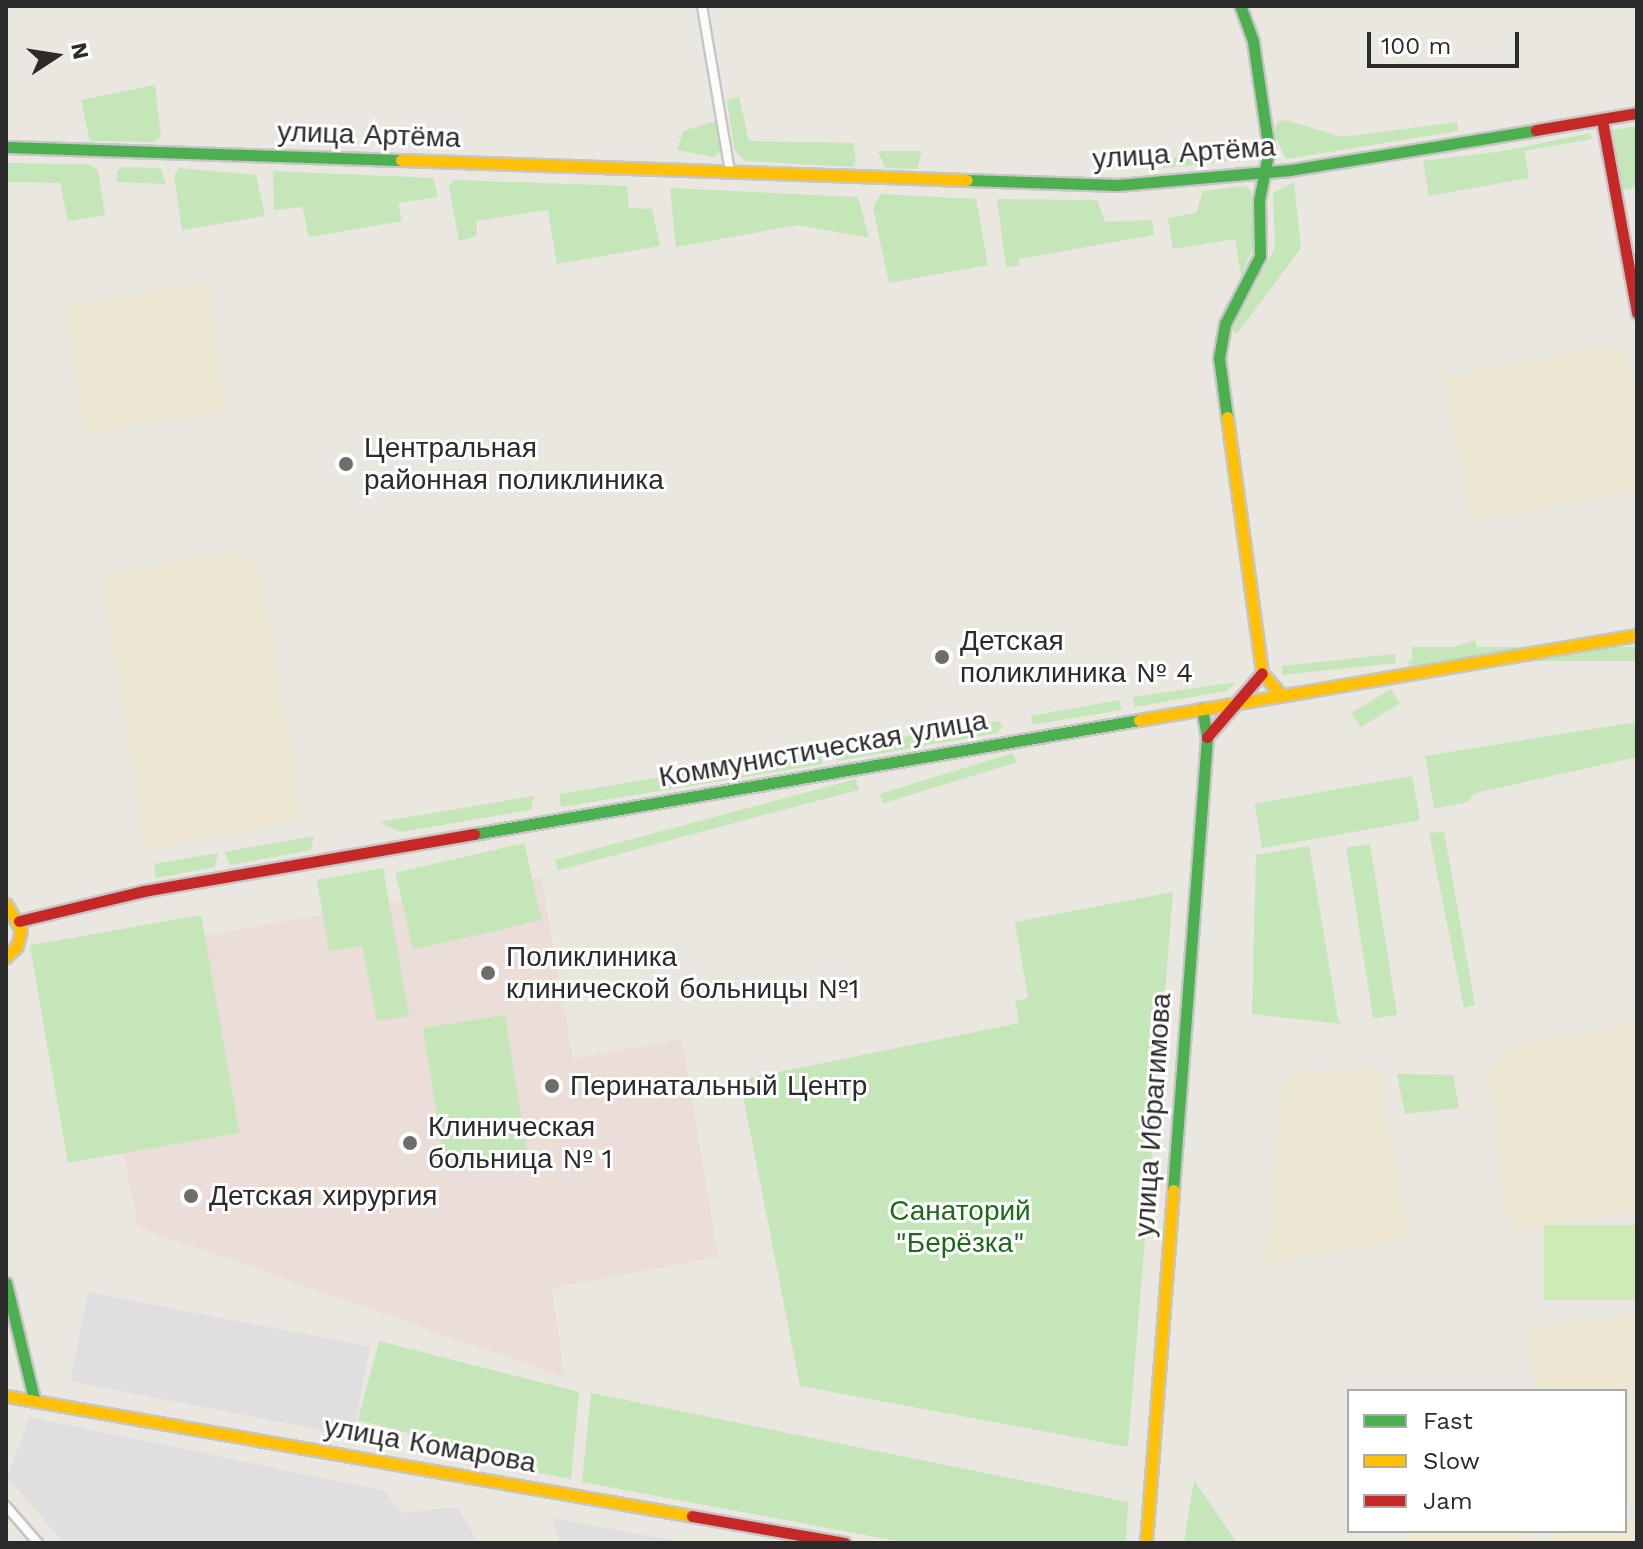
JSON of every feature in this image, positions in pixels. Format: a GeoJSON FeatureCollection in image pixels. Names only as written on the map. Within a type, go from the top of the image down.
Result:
{"type":"FeatureCollection","features":[{"type":"Feature","properties":{"kind":"main road"},"geometry":{"type":"LineString","coordinates":[[1240,6],[1253,41],[1269,135],[1260,256],[1219,340],[1262,673],[1282,696]]}},
{"type":"Feature","properties":{"kind":"main road","name":"улица Артёма"},"geometry":{"type":"LineString","coordinates":[[6,147],[1118,185],[1264,172],[1637,113]]}},
{"type":"Feature","properties":{"kind":"main road"},"geometry":{"type":"LineString","coordinates":[[1602,120],[1637,313]]}},
{"type":"Feature","properties":{"kind":"main road","name":"Коммунистическая улица"},"geometry":{"type":"LineString","coordinates":[[19,921],[144,891],[1637,635]]}},
{"type":"Feature","properties":{"kind":"main road"},"geometry":{"type":"LineString","coordinates":[[1207,737],[1262,673]]}},
{"type":"Feature","properties":{"kind":"main road","name":"улица Ибрагимова"},"geometry":{"type":"LineString","coordinates":[[1146,1543],[1207,737],[1202,708]]}},
{"type":"Feature","properties":{"kind":"main road"},"geometry":{"type":"LineString","coordinates":[[6,904],[19,921],[20,938],[6,957]]}},
{"type":"Feature","properties":{"kind":"main road"},"geometry":{"type":"LineString","coordinates":[[6,1283],[34,1399]]}},
{"type":"Feature","properties":{"kind":"main road","name":"улица Комарова"},"geometry":{"type":"LineString","coordinates":[[6,1396],[845,1543]]}},
{"type":"Feature","properties":{"kind":"street"},"geometry":{"type":"LineString","coordinates":[[702,6],[730,171]]}},
{"type":"Feature","properties":{"kind":"street"},"geometry":{"type":"LineString","coordinates":[[6,1506],[38,1543]]}},
{"type":"Feature","properties":{"kind":"shaded area"},"geometry":{"type":"Polygon","coordinates":[[[207,283],[227,411],[84,434],[64,306],[207,283]]]}},
{"type":"Feature","properties":{"kind":"shaded area"},"geometry":{"type":"Polygon","coordinates":[[[1616,345],[1628,355],[1637,402],[1637,490],[1470,523],[1444,376],[1616,345]]]}},
{"type":"Feature","properties":{"kind":"shaded area"},"geometry":{"type":"Polygon","coordinates":[[[237,552],[260,568],[303,820],[145,850],[101,574],[237,552]]]}},
{"type":"Feature","properties":{"kind":"shaded area","name":"Клиническая больница № 1"},"geometry":{"type":"Polygon","coordinates":[[[541,876],[573,1059],[682,1039],[718,1257],[552,1288],[564,1377],[138,1227],[84,957],[541,876]]]}},
{"type":"Feature","properties":{"kind":"shaded area"},"geometry":{"type":"Polygon","coordinates":[[[1637,1023],[1637,1210],[1508,1231],[1487,1070],[1514,1045],[1637,1023]]]}},
{"type":"Feature","properties":{"kind":"shaded area"},"geometry":{"type":"Polygon","coordinates":[[[1379,1068],[1409,1239],[1265,1265],[1283,1074],[1379,1068]]]}},
{"type":"Feature","properties":{"kind":"shaded area"},"geometry":{"type":"Polygon","coordinates":[[[88,1292],[370,1347],[352,1436],[71,1381],[88,1292]]]}},
{"type":"Feature","properties":{"kind":"shaded area"},"geometry":{"type":"Polygon","coordinates":[[[1637,1312],[1637,1500],[1627,1502],[1627,1389],[1536,1389],[1527,1329],[1637,1312]]]}},
{"type":"Feature","properties":{"kind":"shaded area"},"geometry":{"type":"Polygon","coordinates":[[[30,1417],[385,1491],[401,1513],[457,1507],[478,1543],[64,1543],[7,1477],[30,1417]]]}},
{"type":"Feature","properties":{"kind":"shaded area"},"geometry":{"type":"Polygon","coordinates":[[[551,1518],[688,1543],[560,1543],[551,1518]]]}},
{"type":"Feature","properties":{"kind":"shaded area"},"geometry":{"type":"Polygon","coordinates":[[[1637,1519],[1637,1543],[1550,1543],[1548,1536],[1627,1533],[1627,1521],[1637,1519]]]}},
{"type":"Feature","properties":{"kind":"shaded area"},"geometry":{"type":"Polygon","coordinates":[[[1404,1533],[1533,1533],[1533,1543],[1404,1543],[1404,1533]]]}},
{"type":"Feature","properties":{"kind":"green space"},"geometry":{"type":"Polygon","coordinates":[[[155,85],[161,137],[153,142],[90,141],[81,100],[155,85]]]}},
{"type":"Feature","properties":{"kind":"green space"},"geometry":{"type":"Polygon","coordinates":[[[739,97],[749,141],[853,143],[856,161],[853,167],[745,161],[734,149],[727,100],[739,97]]]}},
{"type":"Feature","properties":{"kind":"green space"},"geometry":{"type":"Polygon","coordinates":[[[718,120],[722,150],[714,157],[677,150],[683,131],[718,120]]]}},
{"type":"Feature","properties":{"kind":"green space"},"geometry":{"type":"Polygon","coordinates":[[[1285,120],[1343,137],[1457,122],[1458,131],[1286,159],[1274,134],[1277,122],[1285,120]]]}},
{"type":"Feature","properties":{"kind":"green space"},"geometry":{"type":"Polygon","coordinates":[[[1637,126],[1637,187],[1618,191],[1607,131],[1637,126]]]}},
{"type":"Feature","properties":{"kind":"green space"},"geometry":{"type":"Polygon","coordinates":[[[1590,133],[1592,139],[1524,151],[1529,178],[1429,196],[1423,161],[1504,151],[1590,133]]]}},
{"type":"Feature","properties":{"kind":"green space"},"geometry":{"type":"Polygon","coordinates":[[[878,151],[922,151],[917,169],[885,168],[878,151]]]}},
{"type":"Feature","properties":{"kind":"green space"},"geometry":{"type":"Polygon","coordinates":[[[1223,152],[1231,161],[1163,168],[1156,160],[1223,152]]]}},
{"type":"Feature","properties":{"kind":"green space"},"geometry":{"type":"Polygon","coordinates":[[[6,163],[88,164],[98,171],[105,215],[68,221],[60,183],[6,182],[6,163]]]}},
{"type":"Feature","properties":{"kind":"green space"},"geometry":{"type":"Polygon","coordinates":[[[124,167],[161,168],[166,184],[117,182],[117,170],[124,167]]]}},
{"type":"Feature","properties":{"kind":"green space"},"geometry":{"type":"Polygon","coordinates":[[[179,168],[256,175],[265,216],[182,230],[174,176],[179,168]]]}},
{"type":"Feature","properties":{"kind":"green space"},"geometry":{"type":"Polygon","coordinates":[[[273,171],[433,178],[438,197],[398,203],[402,221],[309,237],[302,207],[274,210],[273,171]]]}},
{"type":"Feature","properties":{"kind":"green space"},"geometry":{"type":"Polygon","coordinates":[[[454,180],[627,186],[629,208],[652,209],[660,246],[557,264],[548,210],[476,221],[477,236],[459,241],[449,186],[454,180]]]}},
{"type":"Feature","properties":{"kind":"green space"},"geometry":{"type":"Polygon","coordinates":[[[1294,182],[1301,248],[1237,334],[1232,331],[1275,248],[1273,193],[1294,182]]]}},
{"type":"Feature","properties":{"kind":"green space"},"geometry":{"type":"Polygon","coordinates":[[[1245,186],[1251,191],[1256,240],[1241,276],[1235,239],[1173,249],[1168,218],[1196,213],[1203,191],[1245,186]]]}},
{"type":"Feature","properties":{"kind":"green space"},"geometry":{"type":"Polygon","coordinates":[[[670,188],[858,197],[869,238],[798,225],[676,247],[670,188]]]}},
{"type":"Feature","properties":{"kind":"green space"},"geometry":{"type":"Polygon","coordinates":[[[881,194],[976,199],[988,265],[889,283],[873,208],[881,194]]]}},
{"type":"Feature","properties":{"kind":"green space"},"geometry":{"type":"Polygon","coordinates":[[[997,199],[1097,200],[1105,222],[1152,220],[1154,235],[1019,259],[1019,266],[1006,267],[997,199]]]}},
{"type":"Feature","properties":{"kind":"green space"},"geometry":{"type":"Polygon","coordinates":[[[1475,640],[1478,649],[1411,670],[1408,662],[1475,640]]]}},
{"type":"Feature","properties":{"kind":"green space"},"geometry":{"type":"Polygon","coordinates":[[[1412,647],[1637,647],[1637,661],[1412,661],[1412,647]]]}},
{"type":"Feature","properties":{"kind":"green space"},"geometry":{"type":"Polygon","coordinates":[[[1395,654],[1396,663],[1283,675],[1282,666],[1395,654]]]}},
{"type":"Feature","properties":{"kind":"green space"},"geometry":{"type":"Polygon","coordinates":[[[1236,682],[1227,691],[1134,707],[1133,697],[1236,682]]]}},
{"type":"Feature","properties":{"kind":"green space"},"geometry":{"type":"Polygon","coordinates":[[[1391,689],[1400,704],[1360,727],[1352,713],[1391,689]]]}},
{"type":"Feature","properties":{"kind":"green space"},"geometry":{"type":"Polygon","coordinates":[[[1119,700],[1122,710],[1032,725],[1031,716],[1119,700]]]}},
{"type":"Feature","properties":{"kind":"green space"},"geometry":{"type":"Polygon","coordinates":[[[998,721],[1003,725],[997,733],[837,761],[834,755],[835,748],[998,721]]]}},
{"type":"Feature","properties":{"kind":"green space"},"geometry":{"type":"Polygon","coordinates":[[[1637,722],[1637,757],[1475,793],[1467,802],[1434,809],[1425,756],[1637,722]]]}},
{"type":"Feature","properties":{"kind":"green space"},"geometry":{"type":"Polygon","coordinates":[[[820,750],[823,764],[562,807],[559,801],[560,794],[820,750]]]}},
{"type":"Feature","properties":{"kind":"green space"},"geometry":{"type":"Polygon","coordinates":[[[1013,753],[1016,763],[883,803],[880,794],[1013,753]]]}},
{"type":"Feature","properties":{"kind":"green space"},"geometry":{"type":"Polygon","coordinates":[[[1412,776],[1420,820],[1262,848],[1254,804],[1412,776]]]}},
{"type":"Feature","properties":{"kind":"green space"},"geometry":{"type":"Polygon","coordinates":[[[856,779],[859,790],[557,870],[555,860],[856,779]]]}},
{"type":"Feature","properties":{"kind":"green space"},"geometry":{"type":"Polygon","coordinates":[[[534,796],[531,810],[400,832],[379,822],[534,796]]]}},
{"type":"Feature","properties":{"kind":"green space"},"geometry":{"type":"Polygon","coordinates":[[[1444,832],[1475,1005],[1464,1008],[1429,833],[1444,832]]]}},
{"type":"Feature","properties":{"kind":"green space"},"geometry":{"type":"Polygon","coordinates":[[[314,836],[311,850],[231,865],[224,852],[314,836]]]}},
{"type":"Feature","properties":{"kind":"green space"},"geometry":{"type":"Polygon","coordinates":[[[524,843],[542,920],[413,950],[395,873],[524,843]]]}},
{"type":"Feature","properties":{"kind":"green space"},"geometry":{"type":"Polygon","coordinates":[[[1370,844],[1397,1015],[1373,1019],[1346,848],[1370,844]]]}},
{"type":"Feature","properties":{"kind":"green space"},"geometry":{"type":"Polygon","coordinates":[[[1309,846],[1338,1019],[1342,1024],[1252,1014],[1256,855],[1309,846]]]}},
{"type":"Feature","properties":{"kind":"green space"},"geometry":{"type":"Polygon","coordinates":[[[218,853],[215,867],[156,878],[154,864],[218,853]]]}},
{"type":"Feature","properties":{"kind":"green space"},"geometry":{"type":"Polygon","coordinates":[[[383,868],[409,1016],[377,1021],[362,946],[329,951],[317,880],[383,868]]]}},
{"type":"Feature","properties":{"kind":"green space","name":"Санаторий \"Берёзка\""},"geometry":{"type":"Polygon","coordinates":[[[1173,892],[1128,1447],[800,1386],[740,1080],[1019,1023],[1015,1001],[1028,998],[1015,922],[1173,892]]]}},
{"type":"Feature","properties":{"kind":"green space"},"geometry":{"type":"Polygon","coordinates":[[[201,915],[239,1133],[68,1163],[30,945],[201,915]]]}},
{"type":"Feature","properties":{"kind":"green space"},"geometry":{"type":"Polygon","coordinates":[[[505,1015],[526,1150],[444,1163],[423,1028],[505,1015]]]}},
{"type":"Feature","properties":{"kind":"green space"},"geometry":{"type":"Polygon","coordinates":[[[1397,1074],[1453,1075],[1459,1108],[1405,1114],[1397,1074]]]}},
{"type":"Feature","properties":{"kind":"green space"},"geometry":{"type":"Polygon","coordinates":[[[1544,1225],[1637,1225],[1637,1300],[1544,1300],[1544,1225]]]}},
{"type":"Feature","properties":{"kind":"green space"},"geometry":{"type":"Polygon","coordinates":[[[379,1341],[579,1392],[571,1479],[488,1463],[476,1450],[358,1420],[379,1341]]]}},
{"type":"Feature","properties":{"kind":"green space"},"geometry":{"type":"Polygon","coordinates":[[[591,1393],[1128,1502],[1126,1543],[908,1543],[582,1482],[591,1393]]]}},
{"type":"Feature","properties":{"kind":"green space"},"geometry":{"type":"Polygon","coordinates":[[[1194,1480],[1237,1543],[1184,1543],[1194,1480]]]}},
{"type":"Feature","properties":{"kind":"traffic: fast"},"geometry":{"type":"LineString","coordinates":[[1227,417],[1219,358],[1225,324],[1260,256],[1259,200],[1269,150],[1253,41],[1240,6]]}},
{"type":"Feature","properties":{"kind":"traffic: fast"},"geometry":{"type":"LineString","coordinates":[[967,180],[1118,185],[1290,170],[1536,130]]}},
{"type":"Feature","properties":{"kind":"traffic: fast"},"geometry":{"type":"LineString","coordinates":[[6,147],[401,160]]}},
{"type":"Feature","properties":{"kind":"traffic: fast"},"geometry":{"type":"LineString","coordinates":[[1173,1190],[1207,737],[1202,708]]}},
{"type":"Feature","properties":{"kind":"traffic: fast"},"geometry":{"type":"LineString","coordinates":[[474,834],[1139,720]]}},
{"type":"Feature","properties":{"kind":"traffic: fast"},"geometry":{"type":"LineString","coordinates":[[6,1283],[34,1399]]}},
{"type":"Feature","properties":{"kind":"traffic: slow"},"geometry":{"type":"LineString","coordinates":[[401,160],[967,180]]}},
{"type":"Feature","properties":{"kind":"traffic: slow"},"geometry":{"type":"LineString","coordinates":[[1227,417],[1262,673],[1282,696]]}},
{"type":"Feature","properties":{"kind":"traffic: slow"},"geometry":{"type":"LineString","coordinates":[[1139,720],[1637,635]]}},
{"type":"Feature","properties":{"kind":"traffic: slow"},"geometry":{"type":"LineString","coordinates":[[6,904],[21,930],[17,946],[6,957]]}},
{"type":"Feature","properties":{"kind":"traffic: slow"},"geometry":{"type":"LineString","coordinates":[[1146,1543],[1173,1190]]}},
{"type":"Feature","properties":{"kind":"traffic: slow"},"geometry":{"type":"LineString","coordinates":[[6,1396],[692,1516]]}},
{"type":"Feature","properties":{"kind":"traffic: jam"},"geometry":{"type":"LineString","coordinates":[[1536,130],[1637,113]]}},
{"type":"Feature","properties":{"kind":"traffic: jam"},"geometry":{"type":"LineString","coordinates":[[1602,120],[1637,313]]}},
{"type":"Feature","properties":{"kind":"traffic: jam"},"geometry":{"type":"LineString","coordinates":[[1207,737],[1262,673]]}},
{"type":"Feature","properties":{"kind":"traffic: jam"},"geometry":{"type":"LineString","coordinates":[[19,921],[144,891],[474,834]]}},
{"type":"Feature","properties":{"kind":"traffic: jam"},"geometry":{"type":"LineString","coordinates":[[692,1516],[845,1543]]}},
{"type":"Feature","properties":{"kind":"place","name":"Центральная районная поликлиника"},"geometry":{"type":"Point","coordinates":[346,464]}},
{"type":"Feature","properties":{"kind":"place","name":"Детская поликлиника № 4"},"geometry":{"type":"Point","coordinates":[942,657]}},
{"type":"Feature","properties":{"kind":"place","name":"Поликлиника клинической больницы №1"},"geometry":{"type":"Point","coordinates":[488,973]}},
{"type":"Feature","properties":{"kind":"place","name":"Перинатальный Центр"},"geometry":{"type":"Point","coordinates":[552,1086]}},
{"type":"Feature","properties":{"kind":"place","name":"Клиническая больница № 1"},"geometry":{"type":"Point","coordinates":[410,1143]}},
{"type":"Feature","properties":{"kind":"place","name":"Детская хирургия"},"geometry":{"type":"Point","coordinates":[191,1196]}}]}
